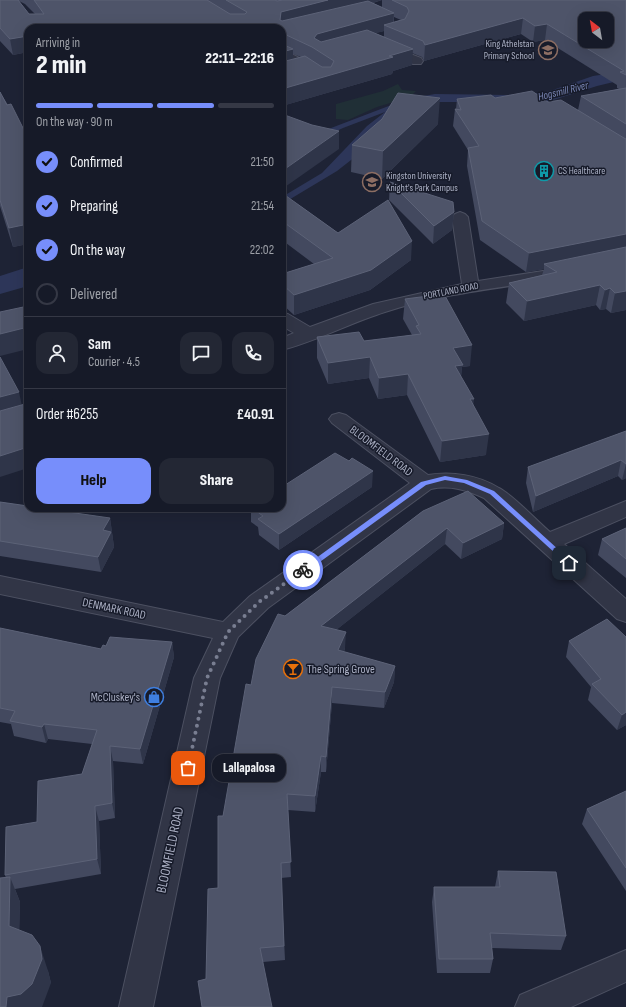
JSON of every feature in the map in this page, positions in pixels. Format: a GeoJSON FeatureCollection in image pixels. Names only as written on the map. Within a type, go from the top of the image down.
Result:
{"type":"FeatureCollection","features":[{"type":"Feature","properties":{"kind":"street"},"geometry":{"type":"LineString","coordinates":[[380,39],[418,61]]}},
{"type":"Feature","properties":{"kind":"street"},"geometry":{"type":"LineString","coordinates":[[286,55],[320,75]]}},
{"type":"Feature","properties":{"kind":"street"},"geometry":{"type":"LineString","coordinates":[[286,73],[307,67]]}},
{"type":"Feature","properties":{"kind":"street"},"geometry":{"type":"LineString","coordinates":[[460,217],[471,287]]}},
{"type":"Feature","properties":{"kind":"street","name":"PORTLAND ROAD"},"geometry":{"type":"LineString","coordinates":[[286,343],[379,308],[471,287],[576,270]]}},
{"type":"Feature","properties":{"kind":"street"},"geometry":{"type":"LineString","coordinates":[[286,320],[310,335]]}},
{"type":"Feature","properties":{"kind":"street","name":"BLOOMFIELD ROAD"},"geometry":{"type":"LineString","coordinates":[[339,419],[424,483]]}},
{"type":"Feature","properties":{"kind":"street","name":"BLOOMFIELD ROAD"},"geometry":{"type":"LineString","coordinates":[[136,1007],[207,678],[228,632],[259,602],[424,483],[445,478],[465,482],[492,493],[546,543],[626,613]]}},
{"type":"Feature","properties":{"kind":"street"},"geometry":{"type":"LineString","coordinates":[[546,543],[626,508]]}},
{"type":"Feature","properties":{"kind":"street","name":"DENMARK ROAD"},"geometry":{"type":"LineString","coordinates":[[0,585],[228,632]]}},
{"type":"Feature","properties":{"kind":"street"},"geometry":{"type":"LineString","coordinates":[[532,1007],[626,966]]}},
{"type":"Feature","properties":{"kind":"shaded area"},"geometry":{"type":"Polygon","coordinates":[[[398,84],[402,90],[416,91],[410,97],[377,107],[348,120],[336,119],[336,104],[383,91],[398,84]]]}},
{"type":"Feature","properties":{"kind":"water","name":"Hogsmill River"},"geometry":{"type":"Polygon","coordinates":[[[626,71],[626,79],[597,86],[547,102],[438,102],[360,153],[337,171],[286,202],[286,195],[322,173],[367,126],[385,112],[343,128],[308,144],[318,133],[407,99],[435,94],[520,95],[547,92],[593,76],[626,71]]]}},
{"type":"Feature","properties":{"kind":"water"},"geometry":{"type":"Polygon","coordinates":[[[24,268],[24,287],[0,294],[0,276],[24,268]]]}},
{"type":"Feature","properties":{"kind":"building"},"geometry":{"type":"Polygon","coordinates":[[[0,0],[18,0],[29,14],[44,14],[34,0],[207,0],[230,14],[245,14],[247,12],[226,0],[328,0],[281,12],[280,20],[282,21],[368,1],[394,13],[317,34],[314,38],[321,42],[367,30],[413,49],[389,56],[393,57],[286,88],[286,61],[305,56],[322,67],[331,67],[334,61],[312,47],[286,35],[286,24],[24,24],[24,37],[10,39],[0,28],[0,0]]]}},
{"type":"Feature","properties":{"kind":"building"},"geometry":{"type":"Polygon","coordinates":[[[392,0],[626,0],[626,75],[620,72],[624,71],[586,48],[614,48],[614,12],[578,12],[578,43],[547,24],[535,26],[523,18],[425,45],[423,41],[384,25],[405,19],[409,11],[407,7],[392,0]]]}},
{"type":"Feature","properties":{"kind":"building"},"geometry":{"type":"Polygon","coordinates":[[[286,46],[293,49],[286,51],[286,46]]]}},
{"type":"Feature","properties":{"kind":"building"},"geometry":{"type":"Polygon","coordinates":[[[626,88],[626,124],[581,96],[626,88]]]}},
{"type":"Feature","properties":{"kind":"building"},"geometry":{"type":"Polygon","coordinates":[[[532,91],[548,102],[561,100],[626,139],[626,234],[529,253],[482,221],[468,148],[479,146],[455,109],[461,110],[457,99],[491,95],[495,98],[532,91]]]}},
{"type":"Feature","properties":{"kind":"building"},"geometry":{"type":"Polygon","coordinates":[[[0,92],[7,105],[11,104],[24,130],[24,225],[9,228],[0,200],[0,92]]]}},
{"type":"Feature","properties":{"kind":"building"},"geometry":{"type":"Polygon","coordinates":[[[398,93],[440,98],[383,151],[352,145],[382,119],[398,93]]]}},
{"type":"Feature","properties":{"kind":"building"},"geometry":{"type":"Polygon","coordinates":[[[286,115],[312,125],[339,131],[286,168],[286,115]]]}},
{"type":"Feature","properties":{"kind":"building"},"geometry":{"type":"Polygon","coordinates":[[[390,182],[453,202],[454,212],[434,226],[390,182]]]}},
{"type":"Feature","properties":{"kind":"building"},"geometry":{"type":"Polygon","coordinates":[[[286,196],[338,233],[388,200],[412,241],[371,270],[294,295],[286,288],[286,273],[333,258],[286,224],[286,196]]]}},
{"type":"Feature","properties":{"kind":"building"},"geometry":{"type":"Polygon","coordinates":[[[626,247],[626,291],[615,293],[610,288],[605,290],[600,285],[527,301],[509,283],[557,272],[544,264],[626,247]]]}},
{"type":"Feature","properties":{"kind":"building"},"geometry":{"type":"Polygon","coordinates":[[[444,294],[472,345],[453,348],[463,365],[455,366],[474,399],[470,399],[489,434],[442,441],[408,374],[379,378],[370,357],[328,363],[317,337],[359,332],[364,341],[421,334],[416,326],[419,325],[405,299],[444,294]]]}},
{"type":"Feature","properties":{"kind":"building"},"geometry":{"type":"Polygon","coordinates":[[[24,307],[24,328],[0,334],[0,312],[24,307]]]}},
{"type":"Feature","properties":{"kind":"building"},"geometry":{"type":"Polygon","coordinates":[[[0,357],[19,392],[0,397],[0,357]]]}},
{"type":"Feature","properties":{"kind":"building"},"geometry":{"type":"Polygon","coordinates":[[[24,404],[24,448],[0,456],[0,411],[24,404]]]}},
{"type":"Feature","properties":{"kind":"building"},"geometry":{"type":"Polygon","coordinates":[[[626,431],[626,464],[621,460],[536,496],[528,467],[626,431]]]}},
{"type":"Feature","properties":{"kind":"building"},"geometry":{"type":"Polygon","coordinates":[[[335,453],[349,461],[352,458],[373,471],[279,534],[258,519],[263,516],[258,512],[286,512],[286,484],[335,453]]]}},
{"type":"Feature","properties":{"kind":"building"},"geometry":{"type":"Polygon","coordinates":[[[468,491],[504,523],[463,543],[447,528],[321,626],[346,632],[338,650],[395,666],[385,692],[332,687],[326,757],[321,756],[315,796],[287,794],[291,862],[281,863],[284,946],[260,948],[272,1007],[202,1007],[198,981],[206,979],[208,889],[218,888],[218,816],[223,816],[246,684],[251,685],[256,659],[278,614],[285,616],[423,511],[468,491]]]}},
{"type":"Feature","properties":{"kind":"building"},"geometry":{"type":"Polygon","coordinates":[[[0,502],[24,505],[24,512],[68,512],[110,518],[103,530],[111,532],[98,557],[0,541],[0,502]]]}},
{"type":"Feature","properties":{"kind":"building"},"geometry":{"type":"Polygon","coordinates":[[[626,528],[626,559],[602,539],[626,528]]]}},
{"type":"Feature","properties":{"kind":"building"},"geometry":{"type":"Polygon","coordinates":[[[607,619],[626,637],[626,712],[622,715],[592,684],[601,679],[569,641],[607,619]]]}},
{"type":"Feature","properties":{"kind":"building"},"geometry":{"type":"Polygon","coordinates":[[[0,628],[101,649],[103,645],[106,646],[110,637],[172,642],[140,749],[110,746],[112,803],[95,806],[97,859],[5,875],[6,827],[37,822],[38,781],[82,774],[97,730],[44,724],[42,727],[10,721],[15,711],[0,708],[0,628]]]}},
{"type":"Feature","properties":{"kind":"building"},"geometry":{"type":"Polygon","coordinates":[[[626,791],[626,868],[587,809],[626,791]]]}},
{"type":"Feature","properties":{"kind":"building"},"geometry":{"type":"Polygon","coordinates":[[[498,871],[556,872],[566,936],[490,933],[493,959],[439,959],[434,887],[500,887],[498,871]]]}},
{"type":"Feature","properties":{"kind":"building"},"geometry":{"type":"Polygon","coordinates":[[[10,877],[9,926],[32,935],[40,946],[42,959],[32,984],[21,994],[7,997],[6,1007],[0,1007],[0,878],[10,877]]]}},
{"type":"Feature","properties":{"kind":"way so far"},"geometry":{"type":"LineString","coordinates":[[188,768],[207,678],[228,632],[259,602],[303,570]]}},
{"type":"Feature","properties":{"kind":"place","name":"King Athelstan Primary School"},"geometry":{"type":"Point","coordinates":[548,50]}},
{"type":"Feature","properties":{"kind":"place","name":"CS Healthcare"},"geometry":{"type":"Point","coordinates":[544,171]}},
{"type":"Feature","properties":{"kind":"place","name":"Kingston University Knight's Park Campus"},"geometry":{"type":"Point","coordinates":[372,182]}},
{"type":"Feature","properties":{"kind":"place","name":"The Spring Grove"},"geometry":{"type":"Point","coordinates":[293,669]}},
{"type":"Feature","properties":{"kind":"place","name":"McCluskey's"},"geometry":{"type":"Point","coordinates":[154,697]}},
{"type":"Feature","properties":{"kind":"place","name":"Lallapalosa"},"geometry":{"type":"Point","coordinates":[188,768]}},
{"type":"Feature","properties":{"kind":"route"},"geometry":{"type":"LineString","coordinates":[[303,570],[424,483],[445,478],[465,482],[492,493],[569,563]]}}]}
